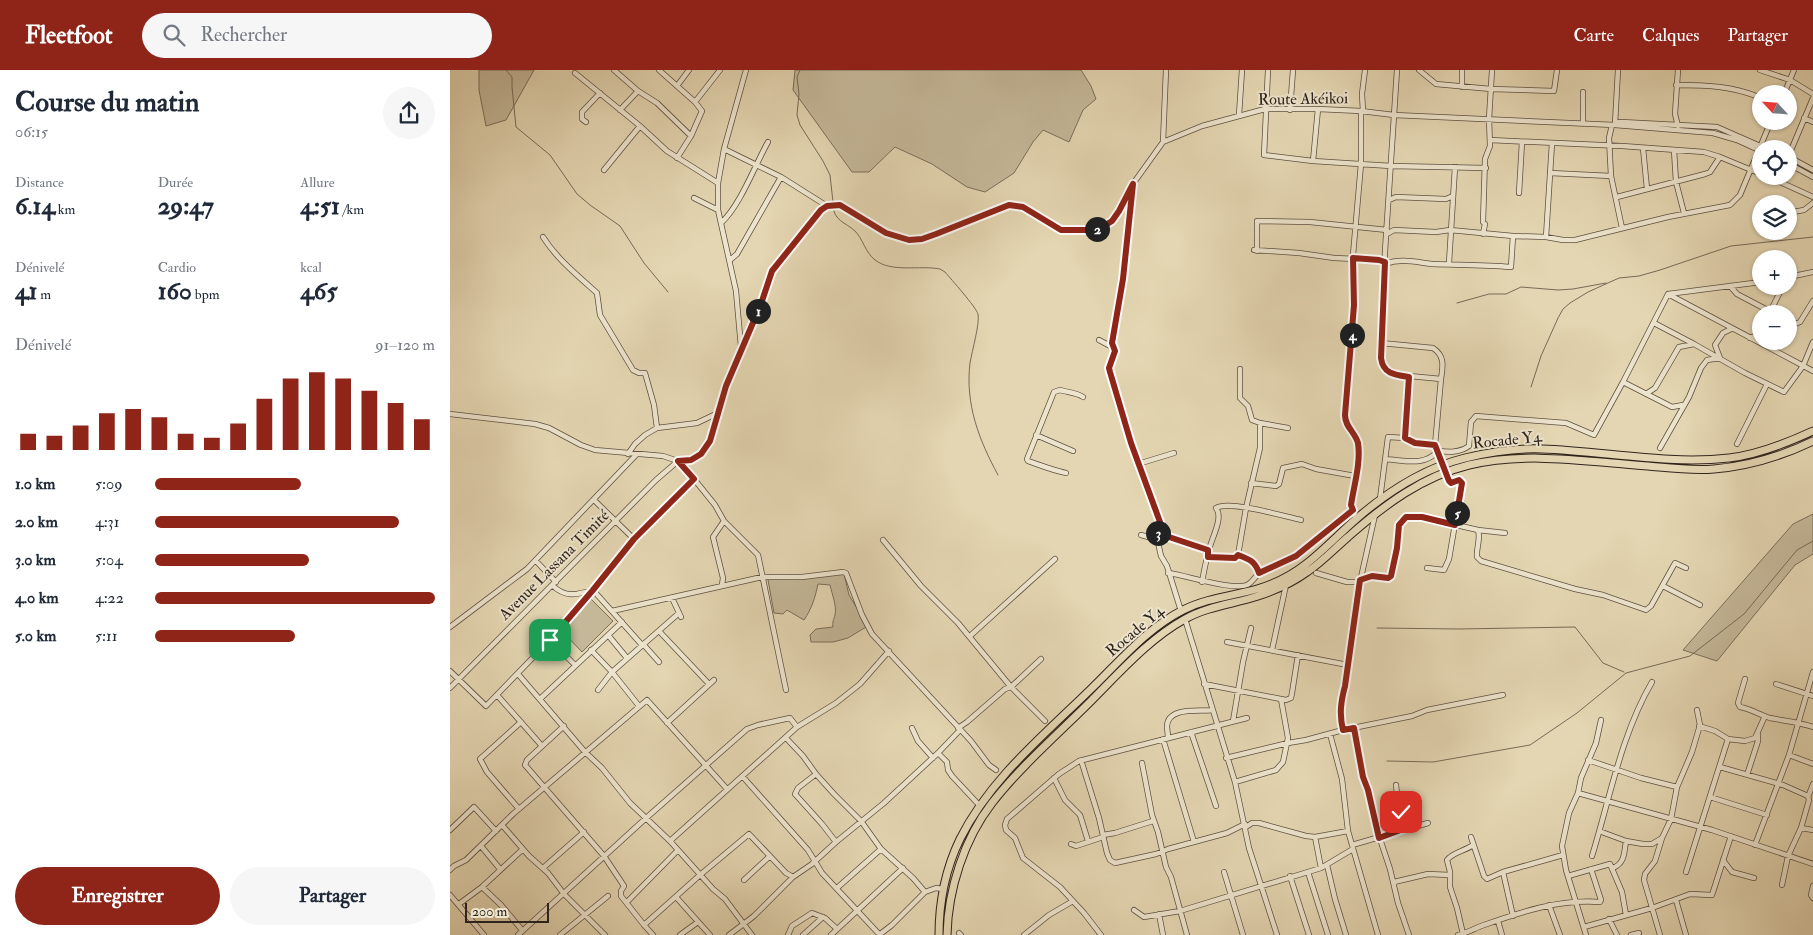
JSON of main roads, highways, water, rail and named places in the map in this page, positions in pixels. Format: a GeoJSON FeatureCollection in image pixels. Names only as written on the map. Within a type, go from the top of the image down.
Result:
{"type":"FeatureCollection","features":[{"type":"Feature","properties":{"kind":"highway","name":"Rocade Y4"},"geometry":{"type":"LineString","coordinates":[[939,935],[944,889],[960,839],[984,798],[1009,770],[1142,640],[1160,624],[1181,611],[1219,597],[1258,589],[1281,579],[1306,564],[1356,518],[1380,499],[1419,476],[1463,458],[1500,451],[1542,448],[1674,460],[1710,460],[1733,458],[1762,451],[1813,431]]}},
{"type":"Feature","properties":{"kind":"highway","name":"Rocade Y4"},"geometry":{"type":"LineString","coordinates":[[947,935],[952,891],[968,843],[992,803],[1015,777],[1148,646],[1185,619],[1203,611],[1257,596],[1286,585],[1309,571],[1375,513],[1402,494],[1443,474],[1467,466],[1501,459],[1541,458],[1671,468],[1713,469],[1762,460],[1796,449],[1813,440]]}},
{"type":"Feature","properties":{"kind":"waterway"},"geometry":{"type":"LineString","coordinates":[[506,70],[512,77],[516,127],[550,155],[577,194],[620,226],[644,263],[668,292]]}},
{"type":"Feature","properties":{"kind":"waterway"},"geometry":{"type":"LineString","coordinates":[[800,70],[797,77],[799,94],[797,115],[800,125],[830,175],[833,202]]}},
{"type":"Feature","properties":{"kind":"waterway"},"geometry":{"type":"LineString","coordinates":[[833,206],[835,215],[855,231],[875,260],[898,268],[940,269],[945,272],[976,310],[978,324],[970,363],[970,393],[979,435],[998,475]]}},
{"type":"Feature","properties":{"kind":"waterway"},"geometry":{"type":"LineString","coordinates":[[1531,387],[1541,356],[1563,309],[1588,292],[1619,278],[1639,276],[1731,246],[1813,237]]}},
{"type":"Feature","properties":{"kind":"waterway"},"geometry":{"type":"LineString","coordinates":[[1457,303],[1489,294],[1506,294],[1521,287],[1558,290],[1606,283]]}},
{"type":"Feature","properties":{"kind":"waterway"},"geometry":{"type":"LineString","coordinates":[[1387,761],[1433,762],[1530,745],[1577,713],[1626,673],[1690,656],[1744,614],[1797,550],[1813,541]]}},
{"type":"Feature","properties":{"kind":"waterway"},"geometry":{"type":"LineString","coordinates":[[1377,628],[1575,627],[1603,663],[1624,672]]}}]}
